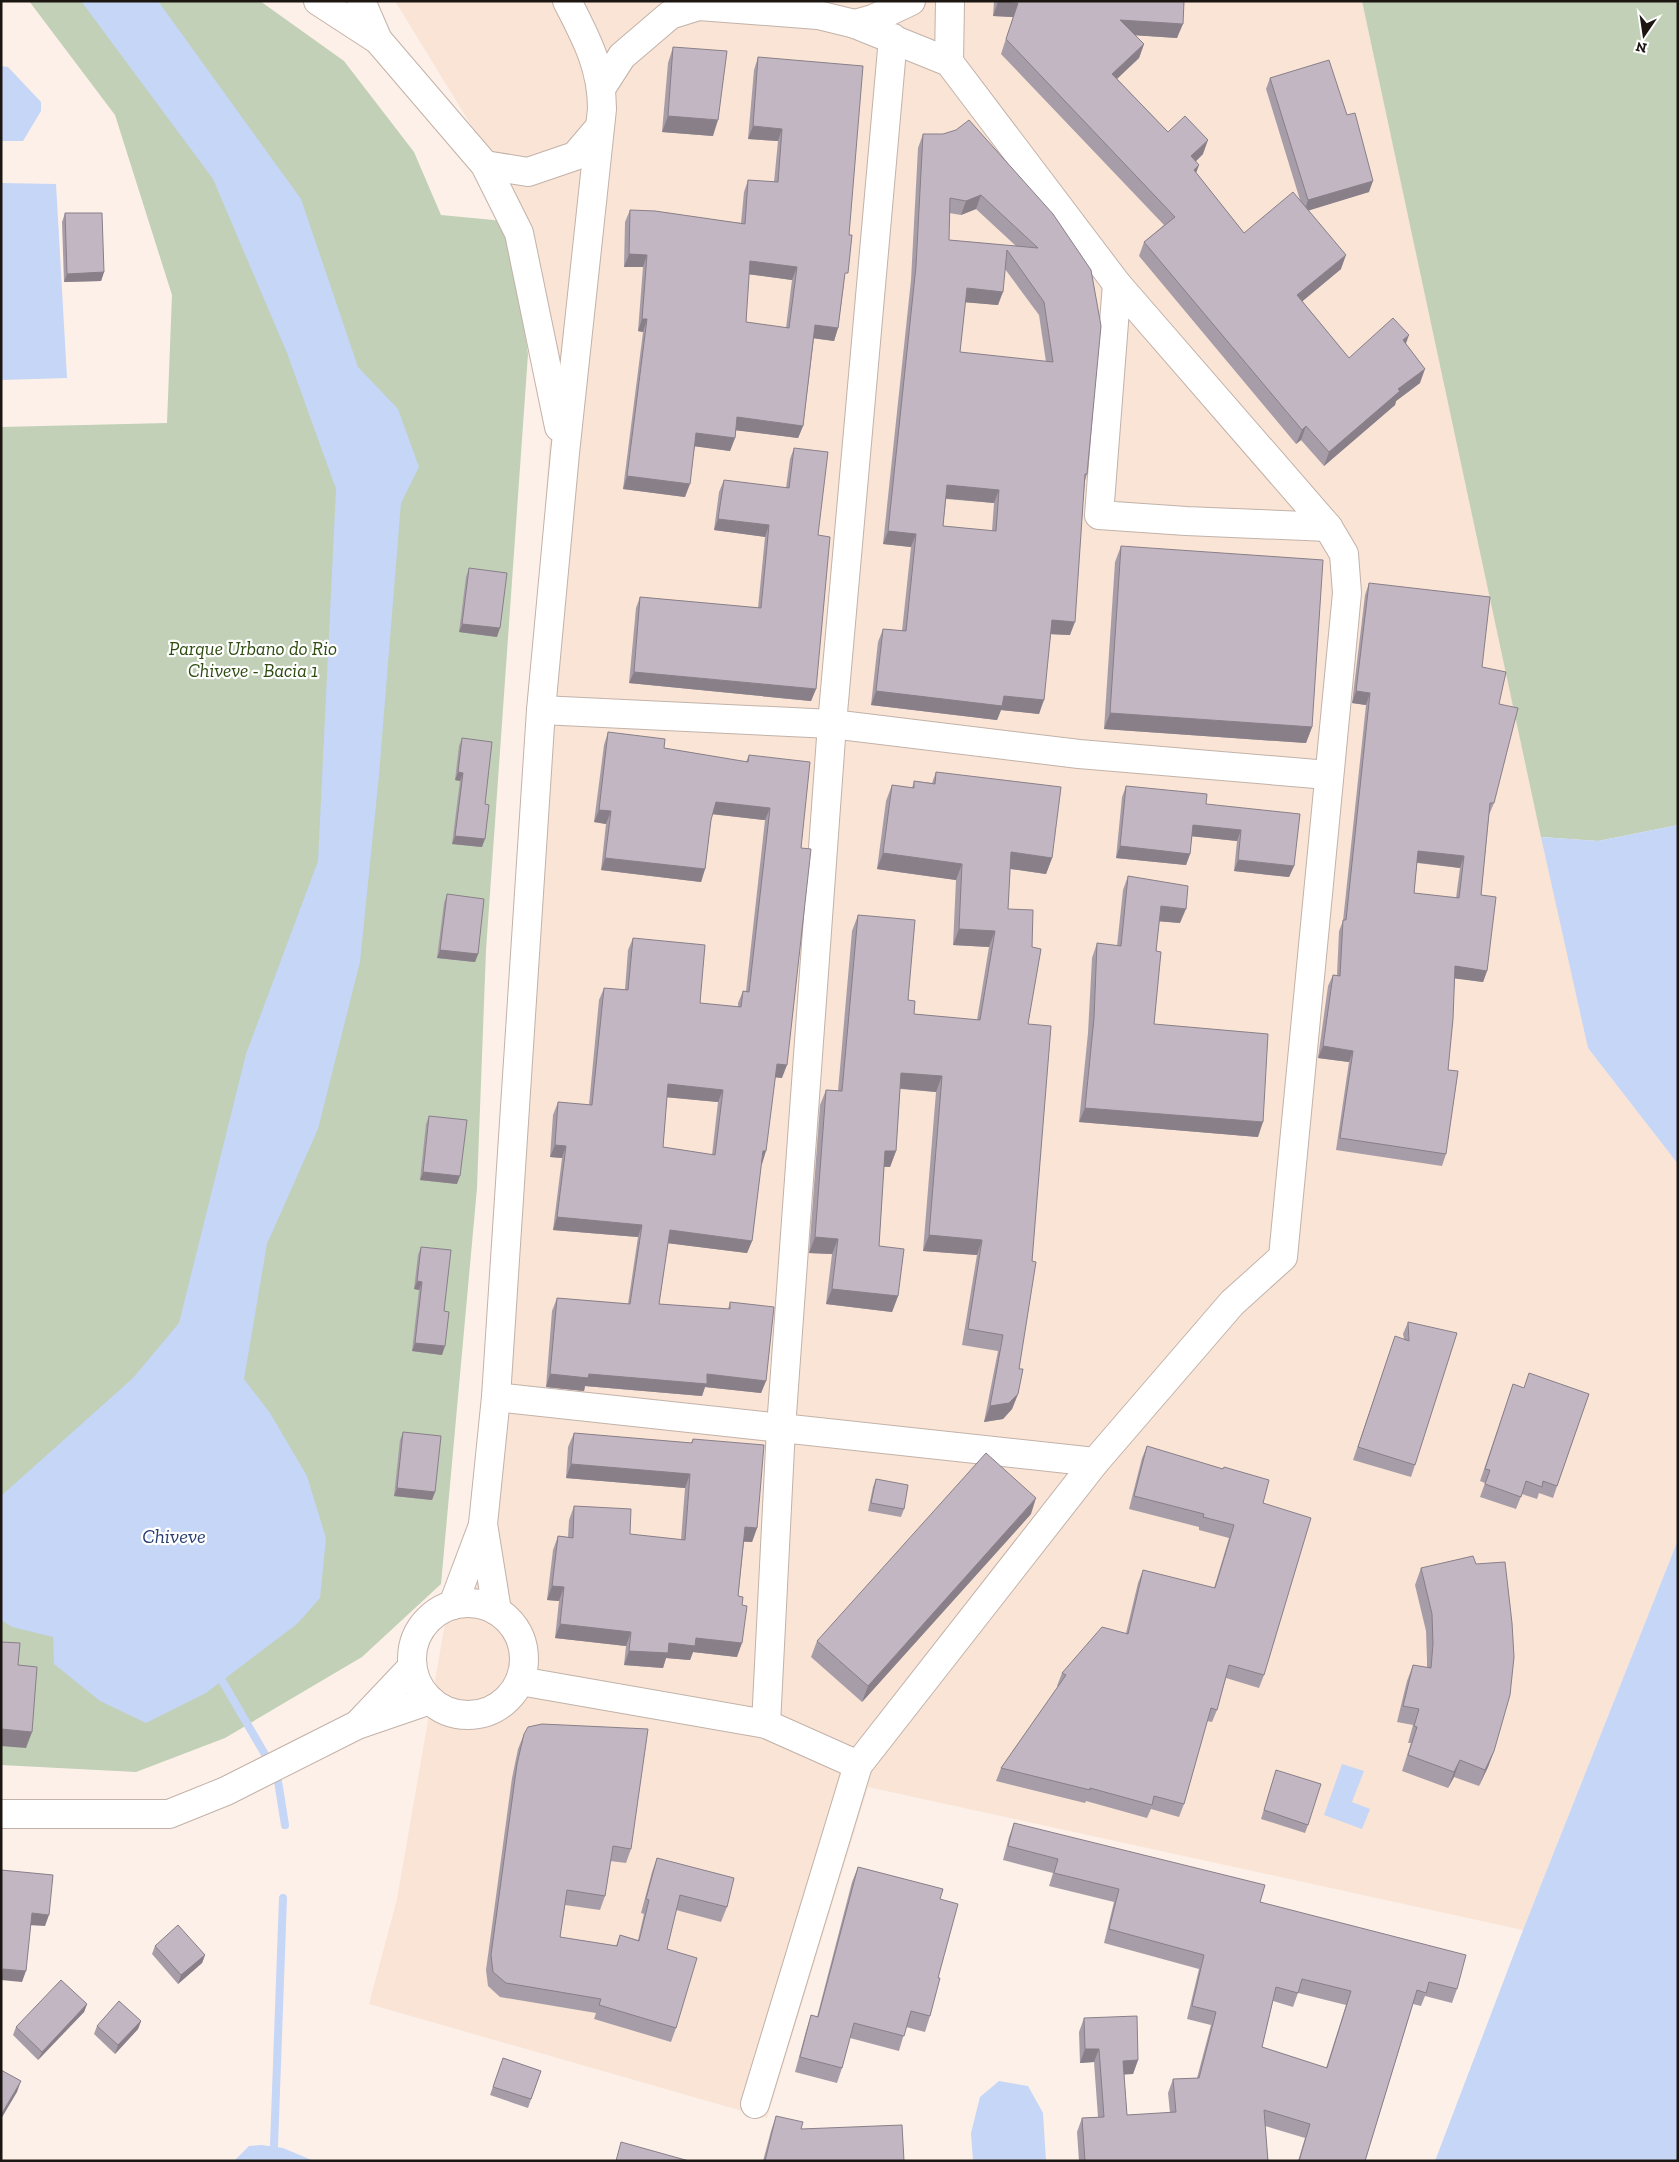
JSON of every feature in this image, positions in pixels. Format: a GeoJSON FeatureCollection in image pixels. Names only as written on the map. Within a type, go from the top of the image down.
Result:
{"type":"FeatureCollection","features":[{"type":"Feature","properties":{"kind":"street"},"geometry":{"type":"LineString","coordinates":[[318,1],[378,40],[485,165],[519,232],[565,453]]}},
{"type":"Feature","properties":{"kind":"street"},"geometry":{"type":"LineString","coordinates":[[362,1],[378,40]]}},
{"type":"Feature","properties":{"kind":"street"},"geometry":{"type":"LineString","coordinates":[[453,1605],[483,1524],[496,1397],[541,710],[565,453],[598,129],[602,109],[602,87],[592,51],[567,1]]}},
{"type":"Feature","properties":{"kind":"street"},"geometry":{"type":"LineString","coordinates":[[856,24],[873,19],[911,1]]}},
{"type":"Feature","properties":{"kind":"street"},"geometry":{"type":"LineString","coordinates":[[949,62],[950,1]]}},
{"type":"Feature","properties":{"kind":"street"},"geometry":{"type":"LineString","coordinates":[[602,87],[622,56],[670,15],[696,3],[808,14],[856,24],[949,62],[1117,284],[1328,527],[1344,554],[1347,593],[1283,1257],[1232,1303],[1095,1462],[858,1765],[755,2104]]}},
{"type":"Feature","properties":{"kind":"street"},"geometry":{"type":"LineString","coordinates":[[766,1724],[781,1428],[832,724],[892,38]]}},
{"type":"Feature","properties":{"kind":"street"},"geometry":{"type":"LineString","coordinates":[[485,165],[528,172],[575,156],[598,129]]}},
{"type":"Feature","properties":{"kind":"street"},"geometry":{"type":"LineString","coordinates":[[1117,284],[1099,515],[1328,527]]}},
{"type":"Feature","properties":{"kind":"street"},"geometry":{"type":"LineString","coordinates":[[541,710],[832,724],[1079,754],[1328,775]]}},
{"type":"Feature","properties":{"kind":"street"},"geometry":{"type":"LineString","coordinates":[[496,1397],[1095,1462]]}},
{"type":"Feature","properties":{"kind":"street"},"geometry":{"type":"LineString","coordinates":[[483,1524],[497,1611]]}},
{"type":"Feature","properties":{"kind":"street"},"geometry":{"type":"LineString","coordinates":[[476,1604],[497,1611],[516,1629],[524,1655],[520,1681],[510,1697],[495,1709],[477,1715],[452,1713],[430,1700],[418,1685],[412,1666],[415,1640],[421,1628],[430,1618],[453,1605],[476,1604]]}},
{"type":"Feature","properties":{"kind":"street"},"geometry":{"type":"LineString","coordinates":[[358,1725],[412,1666]]}},
{"type":"Feature","properties":{"kind":"street"},"geometry":{"type":"LineString","coordinates":[[520,1681],[766,1724],[858,1765]]}},
{"type":"Feature","properties":{"kind":"street"},"geometry":{"type":"LineString","coordinates":[[1,1814],[169,1814],[226,1791],[358,1725],[430,1700]]}},
{"type":"Feature","properties":{"kind":"shaded area"},"geometry":{"type":"Polygon","coordinates":[[[395,1],[1362,1],[1588,1048],[1678,1164],[1678,1540],[1523,1930],[868,1787],[767,2118],[369,2004],[397,1899],[449,1600],[474,1565],[555,360],[485,148],[395,1]]]}},
{"type":"Feature","properties":{"kind":"green space","name":"Parque Urbano do Rio Chiveve - Bacia 1"},"geometry":{"type":"Polygon","coordinates":[[[29,1],[260,1],[344,61],[414,152],[441,215],[504,221],[514,254],[528,354],[486,950],[477,1188],[441,1584],[362,1657],[225,1738],[136,1772],[1,1765],[1,427],[167,423],[172,295],[115,115],[29,1]]]}},
{"type":"Feature","properties":{"kind":"green space"},"geometry":{"type":"Polygon","coordinates":[[[1362,1],[1678,1],[1678,825],[1598,841],[1541,837],[1362,1]]]}},
{"type":"Feature","properties":{"kind":"water","name":"Chiveve"},"geometry":{"type":"Polygon","coordinates":[[[81,1],[158,1],[301,199],[358,367],[398,409],[419,467],[401,503],[379,775],[360,962],[318,1129],[267,1244],[244,1379],[270,1413],[307,1476],[326,1538],[320,1598],[297,1624],[206,1693],[146,1723],[100,1701],[54,1664],[53,1637],[12,1627],[1,1620],[1,1496],[133,1378],[179,1323],[246,1054],[318,861],[336,489],[287,353],[213,179],[81,1]]]}},
{"type":"Feature","properties":{"kind":"water"},"geometry":{"type":"Polygon","coordinates":[[[1,66],[8,67],[41,102],[41,111],[23,141],[1,141],[1,66]]]}},
{"type":"Feature","properties":{"kind":"water"},"geometry":{"type":"Polygon","coordinates":[[[1,183],[56,184],[67,378],[1,380],[1,183]]]}},
{"type":"Feature","properties":{"kind":"water"},"geometry":{"type":"Polygon","coordinates":[[[1678,825],[1678,1164],[1588,1048],[1541,837],[1598,841],[1678,825]]]}},
{"type":"Feature","properties":{"kind":"water"},"geometry":{"type":"Polygon","coordinates":[[[1678,1540],[1678,2161],[1435,2161],[1523,1930],[1678,1540]]]}},
{"type":"Feature","properties":{"kind":"water"},"geometry":{"type":"Polygon","coordinates":[[[1342,1764],[1364,1771],[1352,1802],[1370,1809],[1362,1829],[1324,1815],[1342,1764]]]}},
{"type":"Feature","properties":{"kind":"water"},"geometry":{"type":"Polygon","coordinates":[[[999,2081],[1028,2086],[1043,2113],[1046,2161],[973,2161],[971,2133],[980,2097],[999,2081]]]}},
{"type":"Feature","properties":{"kind":"water"},"geometry":{"type":"Polygon","coordinates":[[[262,2145],[283,2148],[314,2161],[234,2161],[249,2146],[262,2145]]]}},
{"type":"Feature","properties":{"kind":"building"},"geometry":{"type":"Polygon","coordinates":[[[999,1],[1184,1],[1183,24],[1120,20],[1144,44],[1112,74],[1168,132],[1185,116],[1208,140],[1191,156],[1199,165],[1194,170],[1244,233],[1293,192],[1346,255],[1297,295],[1349,358],[1393,318],[1409,335],[1403,340],[1425,369],[1398,389],[1400,391],[1329,452],[1306,426],[1302,430],[1144,242],[1175,217],[1006,39],[1018,3],[999,1]]]}},
{"type":"Feature","properties":{"kind":"building"},"geometry":{"type":"Polygon","coordinates":[[[673,47],[727,51],[718,120],[668,116],[673,47]]]}},
{"type":"Feature","properties":{"kind":"building"},"geometry":{"type":"Polygon","coordinates":[[[758,57],[863,66],[849,235],[852,235],[848,273],[845,273],[838,328],[815,325],[803,426],[737,417],[735,438],[696,433],[690,484],[627,476],[647,319],[642,319],[647,255],[629,254],[630,210],[655,211],[745,224],[748,180],[778,182],[782,129],[753,126],[758,57]],[[750,261],[746,322],[789,328],[797,267],[750,261]]]}},
{"type":"Feature","properties":{"kind":"building"},"geometry":{"type":"Polygon","coordinates":[[[1329,60],[1347,115],[1355,113],[1373,181],[1308,200],[1270,78],[1329,60]]]}},
{"type":"Feature","properties":{"kind":"building"},"geometry":{"type":"Polygon","coordinates":[[[969,120],[1053,214],[1091,270],[1101,326],[1087,474],[1085,474],[1075,622],[1052,620],[1044,700],[1004,696],[1002,706],[876,691],[883,629],[906,631],[916,534],[888,531],[916,266],[923,134],[943,134],[956,130],[969,120]],[[981,195],[966,201],[950,198],[949,240],[1038,248],[981,195]],[[1007,250],[1003,292],[967,288],[960,352],[1053,362],[1044,302],[1007,250]],[[947,485],[943,526],[996,531],[999,490],[947,485]]]}},
{"type":"Feature","properties":{"kind":"building"},"geometry":{"type":"Polygon","coordinates":[[[65,213],[102,213],[104,272],[67,274],[65,213]]]}},
{"type":"Feature","properties":{"kind":"building"},"geometry":{"type":"Polygon","coordinates":[[[794,448],[828,452],[818,535],[830,537],[816,689],[634,672],[640,597],[761,608],[769,525],[718,519],[724,480],[789,488],[794,448]]]}},
{"type":"Feature","properties":{"kind":"building"},"geometry":{"type":"Polygon","coordinates":[[[1121,546],[1323,560],[1312,727],[1110,713],[1121,546]]]}},
{"type":"Feature","properties":{"kind":"building"},"geometry":{"type":"Polygon","coordinates":[[[469,568],[507,573],[500,628],[462,624],[469,568]]]}},
{"type":"Feature","properties":{"kind":"building"},"geometry":{"type":"Polygon","coordinates":[[[1369,583],[1490,597],[1482,667],[1506,672],[1499,704],[1518,708],[1494,803],[1490,803],[1481,895],[1496,897],[1487,971],[1455,966],[1453,1019],[1448,1070],[1458,1071],[1446,1154],[1340,1138],[1353,1051],[1323,1046],[1333,975],[1340,976],[1343,920],[1346,920],[1370,693],[1356,691],[1369,583]],[[1418,851],[1414,893],[1459,898],[1464,856],[1418,851]]]}},
{"type":"Feature","properties":{"kind":"building"},"geometry":{"type":"Polygon","coordinates":[[[608,732],[665,739],[664,748],[748,762],[749,755],[810,762],[801,848],[811,849],[787,1065],[777,1064],[766,1151],[763,1151],[752,1241],[670,1230],[659,1304],[730,1309],[730,1302],[774,1307],[766,1381],[707,1374],[707,1384],[589,1374],[588,1378],[550,1374],[557,1298],[630,1304],[642,1225],[557,1217],[566,1146],[555,1145],[558,1102],[592,1105],[604,988],[628,990],[633,938],[705,945],[700,1003],[741,1007],[743,991],[749,992],[770,808],[716,802],[711,820],[705,869],[605,858],[611,811],[599,810],[608,732]],[[668,1084],[663,1147],[715,1155],[723,1090],[668,1084]]]}},
{"type":"Feature","properties":{"kind":"building"},"geometry":{"type":"Polygon","coordinates":[[[462,738],[492,742],[485,804],[489,805],[485,839],[455,836],[463,773],[458,772],[462,738]]]}},
{"type":"Feature","properties":{"kind":"building"},"geometry":{"type":"Polygon","coordinates":[[[936,772],[1061,787],[1052,858],[1011,852],[1008,909],[1033,910],[1032,947],[1041,949],[1028,1024],[1051,1026],[1032,1261],[1036,1262],[1019,1369],[1023,1369],[1018,1394],[1009,1403],[990,1406],[1003,1335],[968,1329],[982,1240],[929,1235],[942,1076],[901,1073],[896,1151],[885,1151],[879,1246],[904,1249],[898,1296],[832,1289],[838,1239],[815,1237],[826,1090],[842,1091],[858,915],[915,920],[908,1000],[915,1001],[914,1014],[980,1020],[995,931],[959,929],[962,864],[883,853],[892,785],[914,788],[914,781],[935,784],[936,772]]]}},
{"type":"Feature","properties":{"kind":"building"},"geometry":{"type":"Polygon","coordinates":[[[1126,786],[1207,794],[1206,804],[1300,814],[1294,866],[1238,860],[1241,830],[1193,825],[1190,854],[1120,846],[1126,786]]]}},
{"type":"Feature","properties":{"kind":"building"},"geometry":{"type":"Polygon","coordinates":[[[1128,876],[1188,886],[1186,909],[1161,906],[1156,951],[1161,952],[1154,1024],[1268,1034],[1263,1122],[1085,1108],[1094,1018],[1097,943],[1121,946],[1128,876]]]}},
{"type":"Feature","properties":{"kind":"building"},"geometry":{"type":"Polygon","coordinates":[[[447,894],[484,899],[478,954],[440,950],[447,894]]]}},
{"type":"Feature","properties":{"kind":"building"},"geometry":{"type":"Polygon","coordinates":[[[429,1116],[467,1120],[460,1176],[423,1172],[429,1116]]]}},
{"type":"Feature","properties":{"kind":"building"},"geometry":{"type":"Polygon","coordinates":[[[421,1247],[451,1250],[444,1311],[449,1312],[445,1346],[415,1343],[422,1282],[417,1281],[421,1247]]]}},
{"type":"Feature","properties":{"kind":"building"},"geometry":{"type":"Polygon","coordinates":[[[1408,1322],[1457,1333],[1415,1465],[1358,1447],[1395,1336],[1409,1341],[1408,1322]]]}},
{"type":"Feature","properties":{"kind":"building"},"geometry":{"type":"Polygon","coordinates":[[[1529,1373],[1589,1394],[1557,1486],[1543,1481],[1542,1487],[1526,1481],[1521,1497],[1485,1484],[1490,1470],[1485,1469],[1513,1384],[1524,1388],[1529,1373]]]}},
{"type":"Feature","properties":{"kind":"building"},"geometry":{"type":"Polygon","coordinates":[[[403,1432],[441,1436],[435,1492],[397,1488],[403,1432]]]}},
{"type":"Feature","properties":{"kind":"building"},"geometry":{"type":"Polygon","coordinates":[[[574,1433],[692,1443],[693,1439],[764,1445],[757,1528],[745,1527],[738,1596],[743,1597],[742,1605],[747,1606],[742,1643],[696,1638],[695,1646],[669,1643],[668,1653],[629,1651],[631,1632],[560,1624],[564,1587],[552,1586],[558,1536],[573,1538],[574,1506],[631,1509],[630,1534],[685,1540],[690,1474],[571,1464],[574,1433]]]}},
{"type":"Feature","properties":{"kind":"building"},"geometry":{"type":"Polygon","coordinates":[[[1147,1446],[1223,1469],[1224,1467],[1269,1480],[1263,1503],[1311,1518],[1264,1675],[1229,1665],[1217,1710],[1211,1708],[1184,1804],[1154,1796],[1152,1805],[1090,1788],[1090,1790],[1001,1768],[1066,1675],[1062,1673],[1102,1627],[1128,1634],[1143,1570],[1215,1588],[1234,1525],[1203,1517],[1204,1514],[1134,1496],[1147,1446]]]}},
{"type":"Feature","properties":{"kind":"building"},"geometry":{"type":"Polygon","coordinates":[[[986,1453],[1036,1498],[868,1686],[817,1641],[986,1453]]]}},
{"type":"Feature","properties":{"kind":"building"},"geometry":{"type":"Polygon","coordinates":[[[876,1479],[908,1485],[904,1509],[871,1503],[876,1479]]]}},
{"type":"Feature","properties":{"kind":"building"},"geometry":{"type":"Polygon","coordinates":[[[1473,1556],[1476,1564],[1505,1562],[1514,1657],[1510,1695],[1494,1751],[1485,1770],[1460,1760],[1454,1772],[1408,1755],[1417,1727],[1414,1726],[1419,1709],[1403,1706],[1413,1665],[1431,1668],[1433,1644],[1432,1614],[1421,1568],[1473,1556]]]}},
{"type":"Feature","properties":{"kind":"building"},"geometry":{"type":"Polygon","coordinates":[[[1,1642],[20,1643],[18,1665],[37,1667],[32,1732],[1,1729],[1,1642]]]}},
{"type":"Feature","properties":{"kind":"building"},"geometry":{"type":"Polygon","coordinates":[[[542,1724],[648,1729],[631,1849],[613,1846],[605,1896],[567,1890],[560,1937],[617,1946],[620,1935],[639,1941],[649,1900],[646,1899],[657,1858],[734,1878],[727,1907],[680,1895],[667,1949],[697,1958],[676,2028],[599,2005],[601,1999],[506,1983],[493,1972],[491,1955],[517,1764],[524,1734],[528,1727],[542,1724]]]}},
{"type":"Feature","properties":{"kind":"building"},"geometry":{"type":"Polygon","coordinates":[[[1276,1770],[1321,1784],[1308,1825],[1264,1810],[1276,1770]]]}},
{"type":"Feature","properties":{"kind":"building"},"geometry":{"type":"Polygon","coordinates":[[[1014,1823],[1265,1885],[1260,1902],[1466,1955],[1457,1989],[1429,1982],[1426,1993],[1417,1990],[1365,2161],[1299,2161],[1310,2124],[1264,2110],[1268,2161],[1085,2161],[1082,2118],[1104,2117],[1099,2049],[1085,2049],[1084,2018],[1137,2016],[1138,2060],[1123,2061],[1127,2115],[1176,2112],[1173,2079],[1199,2078],[1216,2012],[1192,2006],[1204,1955],[1109,1929],[1119,1889],[1054,1873],[1058,1859],[1008,1846],[1014,1823]],[[1302,1979],[1298,1993],[1276,1987],[1262,2047],[1327,2068],[1351,1991],[1302,1979]]]}},
{"type":"Feature","properties":{"kind":"building"},"geometry":{"type":"Polygon","coordinates":[[[858,1867],[943,1889],[940,1899],[958,1904],[930,2016],[911,2011],[904,2036],[854,2023],[842,2068],[800,2057],[811,2015],[818,2017],[858,1867]]]}},
{"type":"Feature","properties":{"kind":"building"},"geometry":{"type":"Polygon","coordinates":[[[1,1870],[53,1875],[49,1915],[32,1913],[26,1971],[3,1969],[1,1979],[1,1870]]]}},
{"type":"Feature","properties":{"kind":"building"},"geometry":{"type":"Polygon","coordinates":[[[178,1925],[205,1955],[181,1975],[155,1946],[178,1925]]]}},
{"type":"Feature","properties":{"kind":"building"},"geometry":{"type":"Polygon","coordinates":[[[61,1980],[87,2004],[42,2052],[16,2027],[61,1980]]]}},
{"type":"Feature","properties":{"kind":"building"},"geometry":{"type":"Polygon","coordinates":[[[119,2001],[141,2021],[118,2045],[97,2026],[119,2001]]]}},
{"type":"Feature","properties":{"kind":"building"},"geometry":{"type":"Polygon","coordinates":[[[503,2058],[541,2071],[531,2099],[493,2087],[503,2058]]]}},
{"type":"Feature","properties":{"kind":"building"},"geometry":{"type":"Polygon","coordinates":[[[1,2070],[21,2081],[1,2115],[1,2070]]]}},
{"type":"Feature","properties":{"kind":"building"},"geometry":{"type":"Polygon","coordinates":[[[776,2116],[803,2122],[801,2129],[902,2125],[904,2161],[765,2161],[776,2116]]]}},
{"type":"Feature","properties":{"kind":"building"},"geometry":{"type":"Polygon","coordinates":[[[621,2142],[689,2161],[616,2161],[621,2142]]]}},
{"type":"Feature","properties":{"kind":"waterway"},"geometry":{"type":"LineString","coordinates":[[217,1672],[277,1775],[285,1825]]}},
{"type":"Feature","properties":{"kind":"waterway"},"geometry":{"type":"LineString","coordinates":[[274,2146],[283,1898]]}}]}
